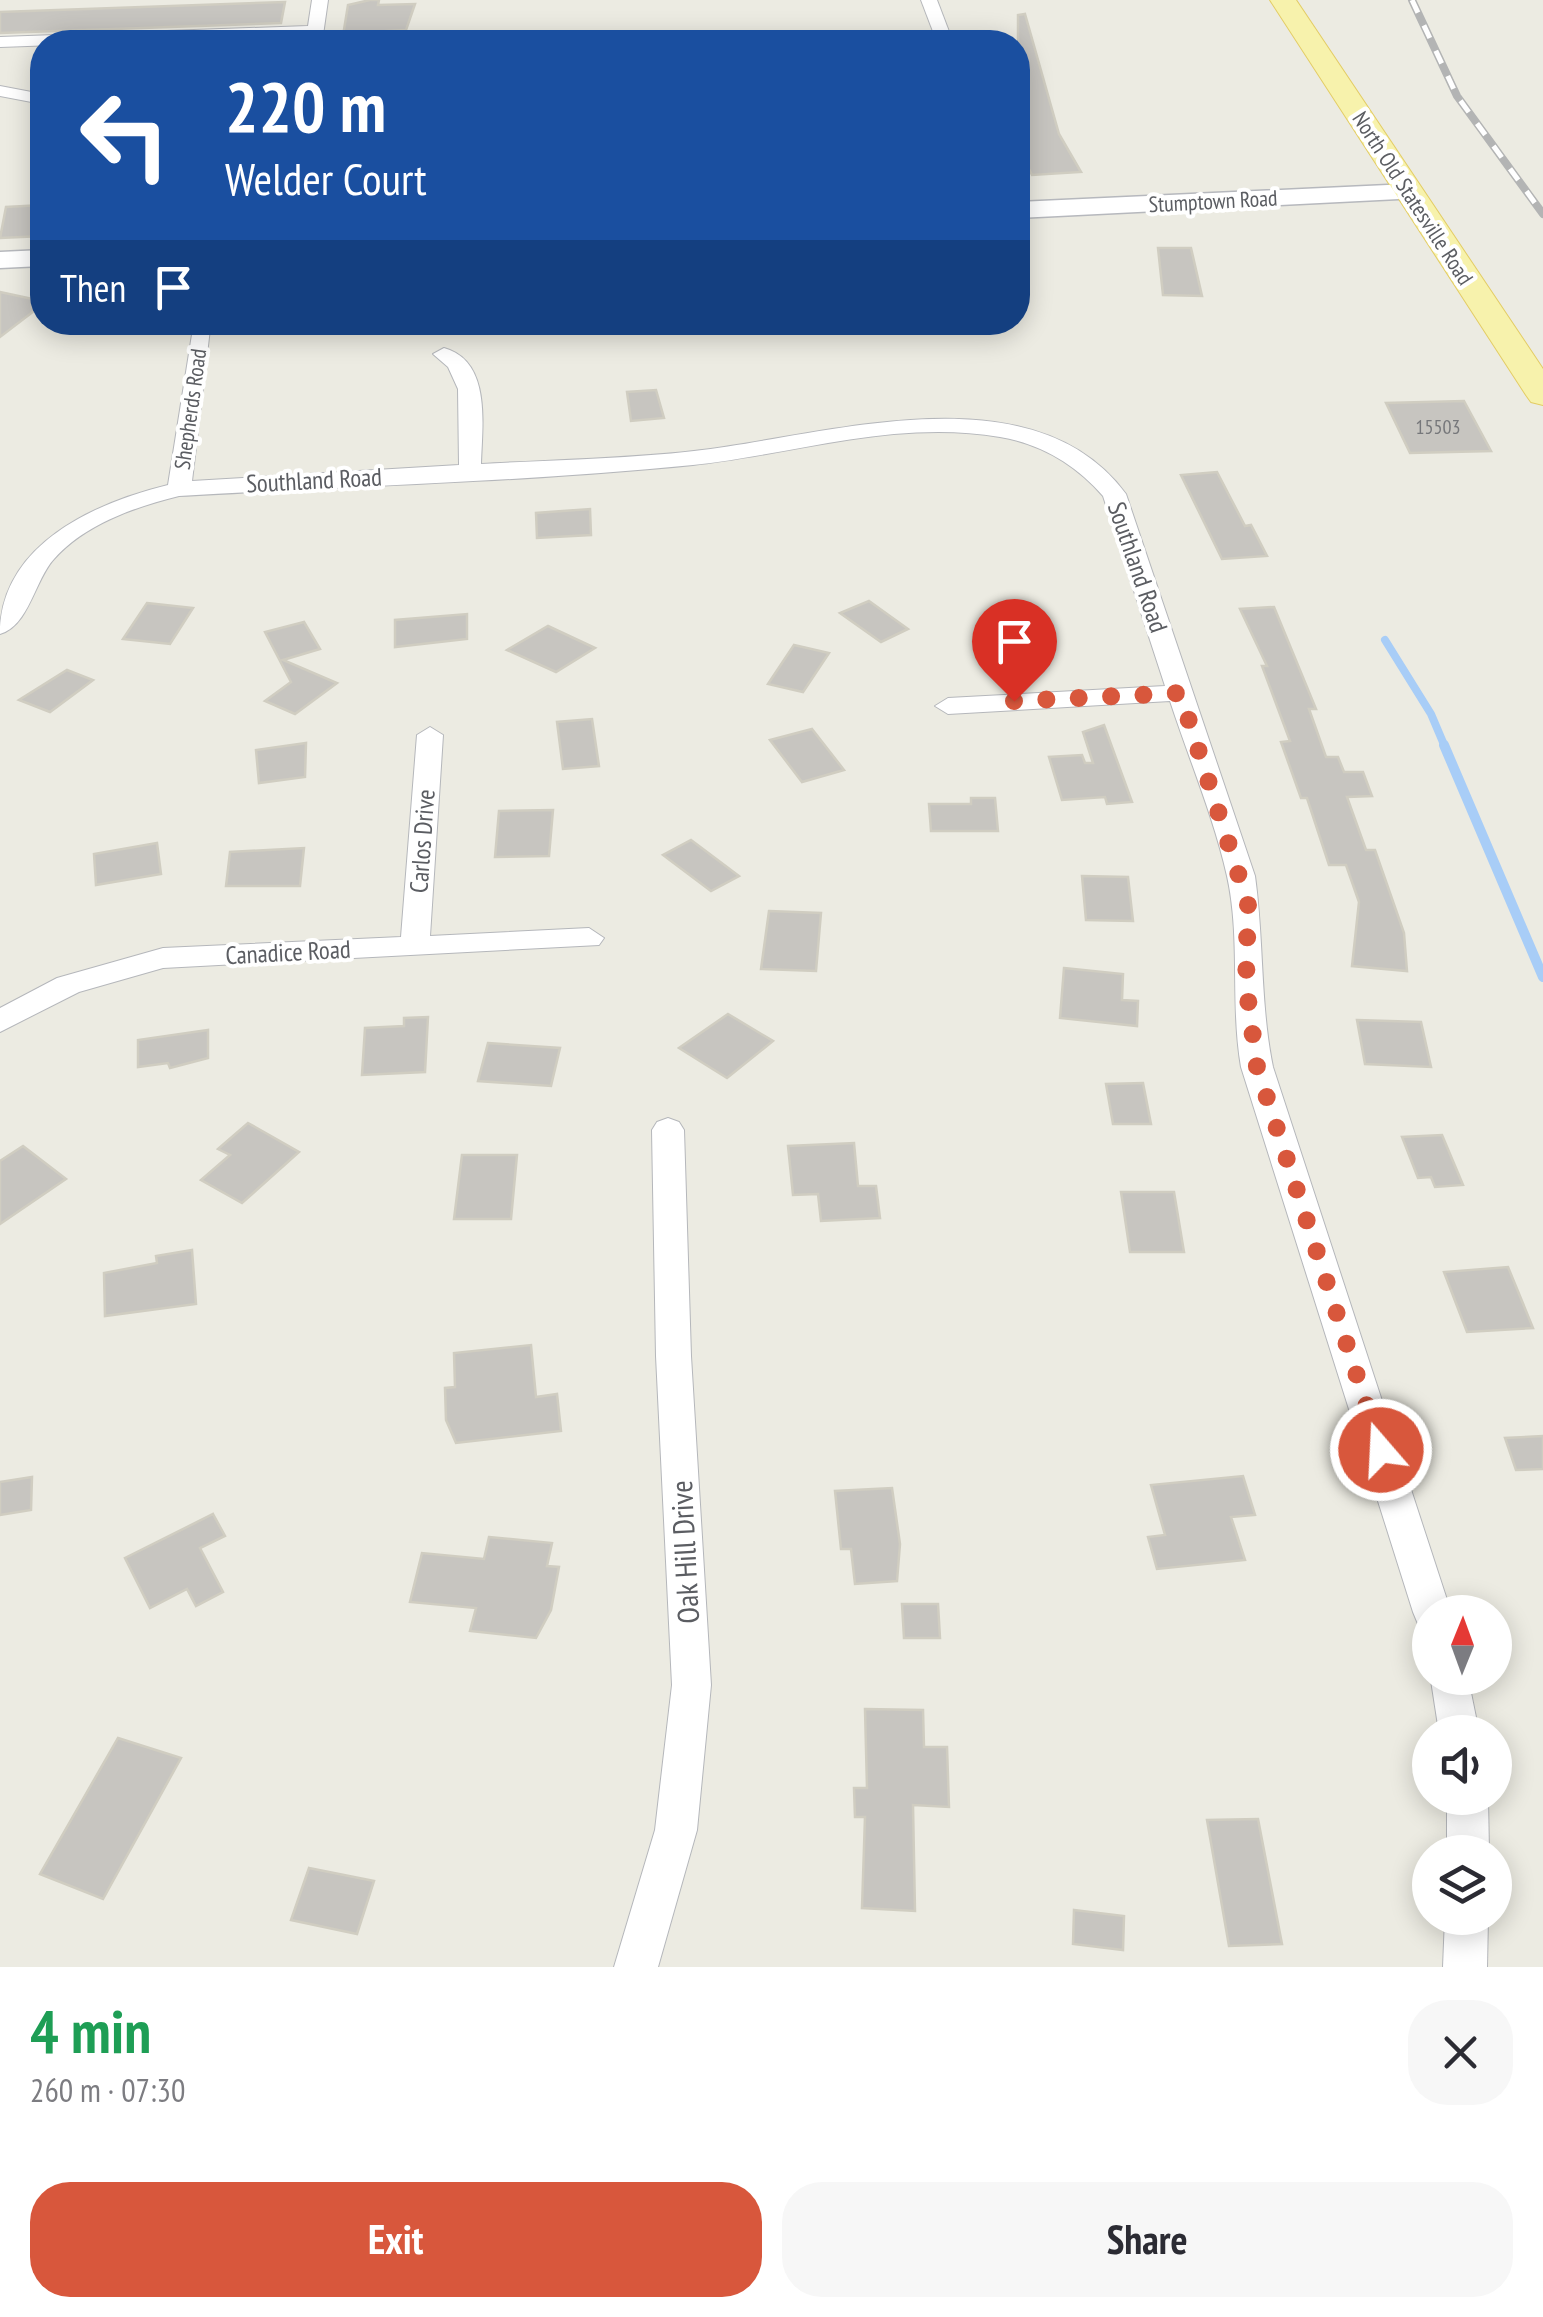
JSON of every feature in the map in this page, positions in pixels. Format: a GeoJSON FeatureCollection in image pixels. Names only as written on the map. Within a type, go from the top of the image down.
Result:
{"type":"FeatureCollection","features":[{"type":"Feature","properties":{"kind":"main road","name":"North Old Statesville Road"},"geometry":{"type":"LineString","coordinates":[[1283,0],[1543,394]]}},
{"type":"Feature","properties":{"kind":"street"},"geometry":{"type":"LineString","coordinates":[[316,30],[320,0]]}},
{"type":"Feature","properties":{"kind":"street"},"geometry":{"type":"LineString","coordinates":[[929,0],[940,30]]}},
{"type":"Feature","properties":{"kind":"street"},"geometry":{"type":"LineString","coordinates":[[0,42],[30,41]]}},
{"type":"Feature","properties":{"kind":"street"},"geometry":{"type":"LineString","coordinates":[[0,91],[30,97]]}},
{"type":"Feature","properties":{"kind":"street","name":"Stumptown Road"},"geometry":{"type":"LineString","coordinates":[[1030,209],[1409,192]]}},
{"type":"Feature","properties":{"kind":"street"},"geometry":{"type":"LineString","coordinates":[[0,260],[30,259]]}},
{"type":"Feature","properties":{"kind":"street","name":"Shepherds Road"},"geometry":{"type":"LineString","coordinates":[[179,489],[199,335]]}},
{"type":"Feature","properties":{"kind":"street"},"geometry":{"type":"LineString","coordinates":[[444,354],[460,364],[468,380],[470,472]]}},
{"type":"Feature","properties":{"kind":"street","name":"Southland Road"},"geometry":{"type":"LineString","coordinates":[[0,626],[20,599],[32,572],[68,534],[126,505],[179,489],[694,458],[908,426],[978,427],[1028,437],[1074,457],[1114,494],[1248,904],[1246,984],[1257,1067],[1427,1595]]}},
{"type":"Feature","properties":{"kind":"street"},"geometry":{"type":"LineString","coordinates":[[948,706],[1180,693]]}},
{"type":"Feature","properties":{"kind":"street","name":"Carlos Drive"},"geometry":{"type":"LineString","coordinates":[[415,946],[430,735]]}},
{"type":"Feature","properties":{"kind":"street","name":"Canadice Road"},"geometry":{"type":"LineString","coordinates":[[0,1021],[68,985],[163,958],[590,938]]}},
{"type":"Feature","properties":{"kind":"street","name":"Oak Hill Drive"},"geometry":{"type":"LineString","coordinates":[[636,1967],[654,1915],[684,1786],[688,1741],[689,1628],[675,1386],[668,1130]]}},
{"type":"Feature","properties":{"kind":"street"},"geometry":{"type":"LineString","coordinates":[[1465,1967],[1466,1935]]}},
{"type":"Feature","properties":{"kind":"building"},"geometry":{"type":"Polygon","coordinates":[[[370,0],[379,0],[378,5],[415,4],[406,30],[344,30],[348,5],[370,0]]]}},
{"type":"Feature","properties":{"kind":"building"},"geometry":{"type":"Polygon","coordinates":[[[285,2],[281,23],[0,33],[0,12],[285,2]]]}},
{"type":"Feature","properties":{"kind":"building"},"geometry":{"type":"Polygon","coordinates":[[[1025,14],[1030,30],[1018,30],[1018,15],[1025,14]]]}},
{"type":"Feature","properties":{"kind":"building"},"geometry":{"type":"Polygon","coordinates":[[[1030,32],[1059,134],[1081,172],[1032,175],[1030,32]]]}},
{"type":"Feature","properties":{"kind":"building"},"geometry":{"type":"Polygon","coordinates":[[[30,206],[30,237],[0,238],[6,207],[30,206]]]}},
{"type":"Feature","properties":{"kind":"building"},"geometry":{"type":"Polygon","coordinates":[[[1158,248],[1191,248],[1202,296],[1163,295],[1158,248]]]}},
{"type":"Feature","properties":{"kind":"building"},"geometry":{"type":"Polygon","coordinates":[[[0,292],[30,298],[30,314],[0,337],[0,292]]]}},
{"type":"Feature","properties":{"kind":"building"},"geometry":{"type":"Polygon","coordinates":[[[656,390],[664,418],[631,421],[627,392],[656,390]]]}},
{"type":"Feature","properties":{"kind":"building"},"geometry":{"type":"Polygon","coordinates":[[[1464,401],[1491,451],[1410,453],[1386,403],[1464,401]]]}},
{"type":"Feature","properties":{"kind":"building"},"geometry":{"type":"Polygon","coordinates":[[[1217,472],[1245,526],[1251,525],[1267,556],[1222,559],[1181,475],[1217,472]]]}},
{"type":"Feature","properties":{"kind":"building"},"geometry":{"type":"Polygon","coordinates":[[[590,509],[591,535],[537,538],[536,513],[590,509]]]}},
{"type":"Feature","properties":{"kind":"building"},"geometry":{"type":"Polygon","coordinates":[[[869,601],[908,629],[881,642],[840,613],[869,601]]]}},
{"type":"Feature","properties":{"kind":"building"},"geometry":{"type":"Polygon","coordinates":[[[147,603],[193,608],[170,644],[123,639],[147,603]]]}},
{"type":"Feature","properties":{"kind":"building"},"geometry":{"type":"Polygon","coordinates":[[[1274,607],[1316,709],[1309,709],[1326,757],[1338,757],[1344,772],[1363,772],[1372,796],[1347,797],[1366,850],[1375,850],[1404,933],[1407,971],[1352,966],[1359,902],[1346,865],[1329,865],[1307,798],[1301,798],[1281,742],[1290,741],[1262,666],[1267,666],[1240,609],[1274,607]]]}},
{"type":"Feature","properties":{"kind":"building"},"geometry":{"type":"Polygon","coordinates":[[[467,614],[467,639],[395,647],[395,620],[467,614]]]}},
{"type":"Feature","properties":{"kind":"building"},"geometry":{"type":"Polygon","coordinates":[[[304,622],[320,649],[283,660],[337,683],[295,714],[265,701],[291,682],[265,632],[304,622]]]}},
{"type":"Feature","properties":{"kind":"building"},"geometry":{"type":"Polygon","coordinates":[[[548,626],[595,648],[556,672],[507,650],[548,626]]]}},
{"type":"Feature","properties":{"kind":"building"},"geometry":{"type":"Polygon","coordinates":[[[794,645],[829,653],[803,692],[768,684],[794,645]]]}},
{"type":"Feature","properties":{"kind":"building"},"geometry":{"type":"Polygon","coordinates":[[[67,670],[93,680],[50,712],[19,700],[67,670]]]}},
{"type":"Feature","properties":{"kind":"building"},"geometry":{"type":"Polygon","coordinates":[[[592,719],[599,766],[563,769],[557,722],[592,719]]]}},
{"type":"Feature","properties":{"kind":"building"},"geometry":{"type":"Polygon","coordinates":[[[1104,725],[1132,802],[1107,804],[1105,797],[1062,800],[1049,757],[1082,755],[1085,763],[1093,763],[1083,732],[1104,725]]]}},
{"type":"Feature","properties":{"kind":"building"},"geometry":{"type":"Polygon","coordinates":[[[812,729],[844,770],[802,782],[770,740],[812,729]]]}},
{"type":"Feature","properties":{"kind":"building"},"geometry":{"type":"Polygon","coordinates":[[[306,743],[305,777],[259,783],[256,750],[306,743]]]}},
{"type":"Feature","properties":{"kind":"building"},"geometry":{"type":"Polygon","coordinates":[[[971,798],[995,798],[998,831],[931,831],[929,804],[971,804],[971,798]]]}},
{"type":"Feature","properties":{"kind":"building"},"geometry":{"type":"Polygon","coordinates":[[[553,810],[549,856],[495,857],[499,811],[553,810]]]}},
{"type":"Feature","properties":{"kind":"building"},"geometry":{"type":"Polygon","coordinates":[[[691,840],[739,876],[711,891],[663,855],[691,840]]]}},
{"type":"Feature","properties":{"kind":"building"},"geometry":{"type":"Polygon","coordinates":[[[157,843],[161,874],[96,885],[94,854],[157,843]]]}},
{"type":"Feature","properties":{"kind":"building"},"geometry":{"type":"Polygon","coordinates":[[[304,848],[300,886],[226,886],[230,852],[304,848]]]}},
{"type":"Feature","properties":{"kind":"building"},"geometry":{"type":"Polygon","coordinates":[[[1082,876],[1128,877],[1133,921],[1086,920],[1082,876]]]}},
{"type":"Feature","properties":{"kind":"building"},"geometry":{"type":"Polygon","coordinates":[[[769,911],[821,913],[816,971],[761,969],[769,911]]]}},
{"type":"Feature","properties":{"kind":"building"},"geometry":{"type":"Polygon","coordinates":[[[1064,968],[1123,974],[1122,1000],[1138,1001],[1137,1026],[1060,1018],[1064,968]]]}},
{"type":"Feature","properties":{"kind":"building"},"geometry":{"type":"Polygon","coordinates":[[[728,1014],[773,1041],[727,1078],[679,1048],[728,1014]]]}},
{"type":"Feature","properties":{"kind":"building"},"geometry":{"type":"Polygon","coordinates":[[[428,1017],[425,1072],[362,1075],[365,1028],[404,1026],[404,1018],[428,1017]]]}},
{"type":"Feature","properties":{"kind":"building"},"geometry":{"type":"Polygon","coordinates":[[[1357,1020],[1421,1022],[1431,1067],[1365,1064],[1357,1020]]]}},
{"type":"Feature","properties":{"kind":"building"},"geometry":{"type":"Polygon","coordinates":[[[208,1030],[208,1058],[170,1068],[168,1063],[138,1067],[138,1040],[208,1030]]]}},
{"type":"Feature","properties":{"kind":"building"},"geometry":{"type":"Polygon","coordinates":[[[488,1043],[560,1048],[551,1086],[478,1081],[488,1043]]]}},
{"type":"Feature","properties":{"kind":"building"},"geometry":{"type":"Polygon","coordinates":[[[1143,1083],[1151,1124],[1113,1124],[1106,1084],[1143,1083]]]}},
{"type":"Feature","properties":{"kind":"building"},"geometry":{"type":"Polygon","coordinates":[[[248,1123],[299,1152],[242,1203],[201,1180],[230,1155],[218,1149],[248,1123]]]}},
{"type":"Feature","properties":{"kind":"building"},"geometry":{"type":"Polygon","coordinates":[[[1442,1135],[1463,1185],[1435,1187],[1431,1177],[1418,1178],[1402,1137],[1442,1135]]]}},
{"type":"Feature","properties":{"kind":"building"},"geometry":{"type":"Polygon","coordinates":[[[854,1143],[858,1186],[876,1186],[880,1218],[821,1221],[818,1194],[793,1195],[788,1146],[854,1143]]]}},
{"type":"Feature","properties":{"kind":"building"},"geometry":{"type":"Polygon","coordinates":[[[23,1146],[66,1179],[0,1224],[0,1161],[23,1146]]]}},
{"type":"Feature","properties":{"kind":"building"},"geometry":{"type":"Polygon","coordinates":[[[462,1155],[517,1155],[511,1219],[454,1219],[462,1155]]]}},
{"type":"Feature","properties":{"kind":"building"},"geometry":{"type":"Polygon","coordinates":[[[1121,1192],[1174,1192],[1184,1252],[1130,1252],[1121,1192]]]}},
{"type":"Feature","properties":{"kind":"building"},"geometry":{"type":"Polygon","coordinates":[[[192,1250],[196,1304],[105,1316],[104,1273],[157,1263],[156,1256],[192,1250]]]}},
{"type":"Feature","properties":{"kind":"building"},"geometry":{"type":"Polygon","coordinates":[[[1508,1267],[1533,1328],[1467,1332],[1444,1272],[1508,1267]]]}},
{"type":"Feature","properties":{"kind":"building"},"geometry":{"type":"Polygon","coordinates":[[[531,1345],[536,1397],[557,1394],[561,1431],[456,1443],[446,1420],[445,1388],[455,1387],[454,1353],[531,1345]]]}},
{"type":"Feature","properties":{"kind":"building"},"geometry":{"type":"Polygon","coordinates":[[[1543,1436],[1543,1469],[1516,1470],[1505,1438],[1543,1436]]]}},
{"type":"Feature","properties":{"kind":"building"},"geometry":{"type":"Polygon","coordinates":[[[1243,1476],[1255,1515],[1231,1517],[1245,1560],[1157,1569],[1148,1537],[1165,1535],[1151,1485],[1243,1476]]]}},
{"type":"Feature","properties":{"kind":"building"},"geometry":{"type":"Polygon","coordinates":[[[32,1477],[31,1510],[0,1515],[0,1482],[32,1477]]]}},
{"type":"Feature","properties":{"kind":"building"},"geometry":{"type":"Polygon","coordinates":[[[892,1488],[900,1544],[897,1581],[855,1584],[851,1549],[841,1549],[835,1491],[892,1488]]]}},
{"type":"Feature","properties":{"kind":"building"},"geometry":{"type":"Polygon","coordinates":[[[213,1514],[225,1536],[200,1548],[223,1592],[196,1606],[187,1589],[150,1608],[125,1558],[213,1514]]]}},
{"type":"Feature","properties":{"kind":"building"},"geometry":{"type":"Polygon","coordinates":[[[489,1537],[552,1543],[547,1566],[559,1567],[551,1610],[536,1638],[470,1631],[476,1608],[410,1602],[422,1553],[484,1559],[489,1537]]]}},
{"type":"Feature","properties":{"kind":"building"},"geometry":{"type":"Polygon","coordinates":[[[902,1604],[938,1604],[940,1638],[904,1638],[902,1604]]]}},
{"type":"Feature","properties":{"kind":"building"},"geometry":{"type":"Polygon","coordinates":[[[865,1709],[923,1710],[924,1747],[947,1747],[949,1807],[913,1805],[915,1911],[862,1908],[865,1817],[855,1817],[854,1788],[867,1788],[865,1709]]]}},
{"type":"Feature","properties":{"kind":"building"},"geometry":{"type":"Polygon","coordinates":[[[118,1738],[181,1758],[103,1899],[40,1874],[118,1738]]]}},
{"type":"Feature","properties":{"kind":"building"},"geometry":{"type":"Polygon","coordinates":[[[1258,1819],[1282,1944],[1229,1946],[1207,1820],[1258,1819]]]}},
{"type":"Feature","properties":{"kind":"building"},"geometry":{"type":"Polygon","coordinates":[[[309,1868],[374,1881],[357,1934],[291,1920],[309,1868]]]}},
{"type":"Feature","properties":{"kind":"building"},"geometry":{"type":"Polygon","coordinates":[[[1074,1910],[1124,1916],[1123,1950],[1073,1944],[1074,1910]]]}},
{"type":"Feature","properties":{"kind":"waterway"},"geometry":{"type":"LineString","coordinates":[[1385,640],[1431,714],[1445,747]]}},
{"type":"Feature","properties":{"kind":"waterway"},"geometry":{"type":"LineString","coordinates":[[1444,745],[1543,977]]}},
{"type":"Feature","properties":{"kind":"railway"},"geometry":{"type":"LineString","coordinates":[[1412,0],[1457,96],[1543,214]]}},
{"type":"Feature","properties":{"kind":"route"},"geometry":{"type":"LineString","coordinates":[[1014,701],[1180,693],[1248,904],[1246,984],[1257,1067],[1381,1450]]}}]}
